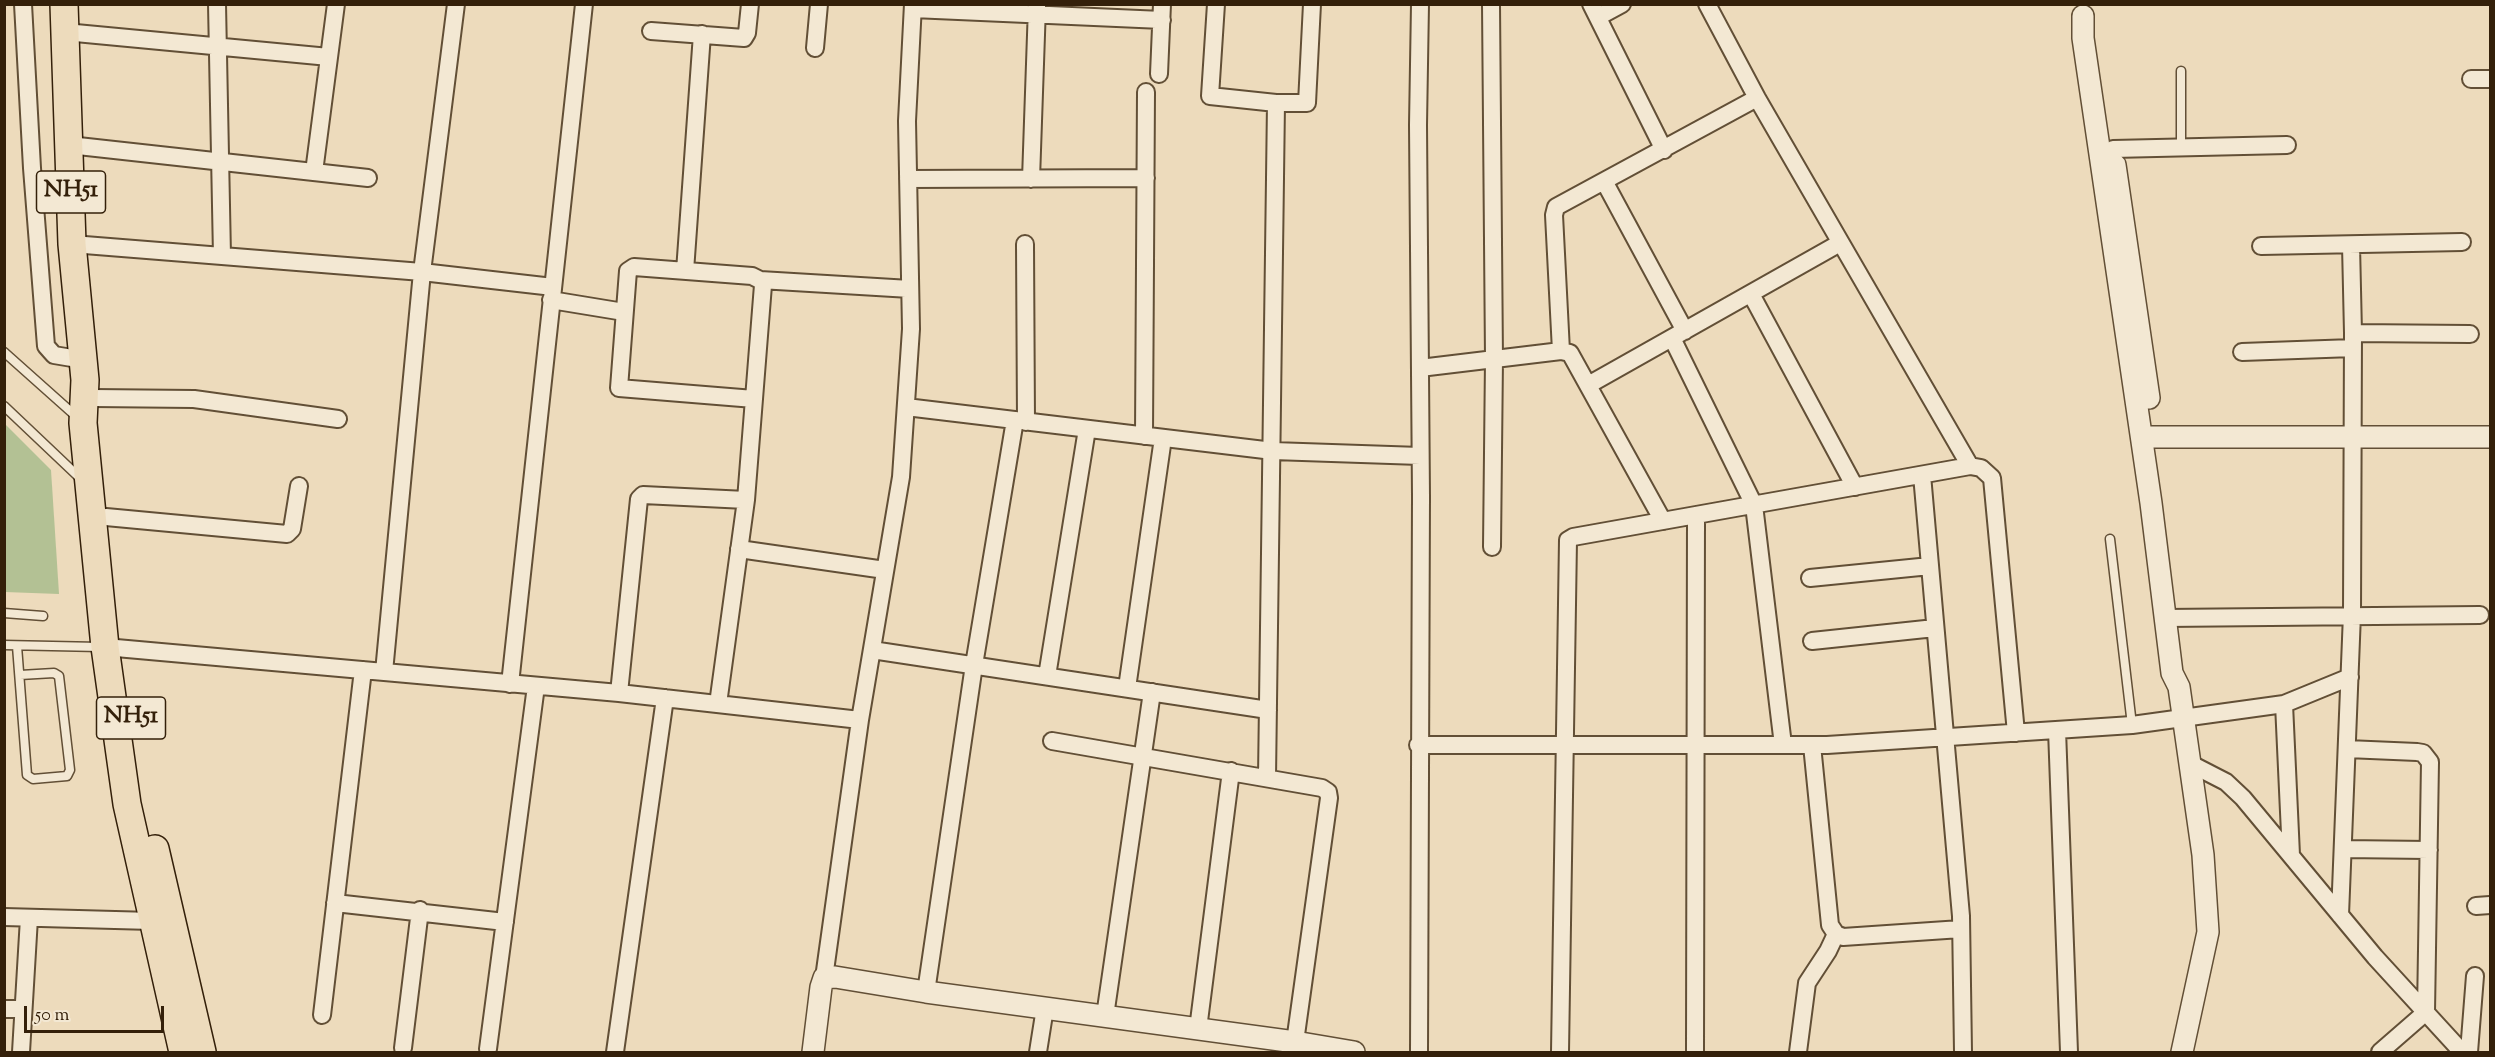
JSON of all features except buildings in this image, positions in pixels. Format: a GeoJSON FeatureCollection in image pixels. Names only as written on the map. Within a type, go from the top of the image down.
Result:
{"type":"FeatureCollection","features":[{"type":"Feature","properties":{"kind":"highway","name":"NH51"},"geometry":{"type":"LineString","coordinates":[[64,4],[72,244],[86,390],[106,517],[113,647],[127,804],[183,1053]]}},
{"type":"Feature","properties":{"kind":"highway","name":"NH51"},"geometry":{"type":"LineString","coordinates":[[86,390],[87,485],[113,647],[149,820],[202,1053]]}},
{"type":"Feature","properties":{"kind":"street"},"geometry":{"type":"LineString","coordinates":[[23,4],[32,168],[46,346],[86,390],[194,399],[338,418]]}},
{"type":"Feature","properties":{"kind":"street"},"geometry":{"type":"LineString","coordinates":[[217,4],[222,256]]}},
{"type":"Feature","properties":{"kind":"street"},"geometry":{"type":"LineString","coordinates":[[314,172],[336,4]]}},
{"type":"Feature","properties":{"kind":"street"},"geometry":{"type":"LineString","coordinates":[[384,672],[422,272],[456,4]]}},
{"type":"Feature","properties":{"kind":"street"},"geometry":{"type":"LineString","coordinates":[[510,684],[584,4]]}},
{"type":"Feature","properties":{"kind":"street"},"geometry":{"type":"LineString","coordinates":[[651,31],[744,38],[747,33],[750,4]]}},
{"type":"Feature","properties":{"kind":"street"},"geometry":{"type":"LineString","coordinates":[[815,48],[819,4]]}},
{"type":"Feature","properties":{"kind":"street"},"geometry":{"type":"LineString","coordinates":[[1216,4],[1210,96],[1276,103],[1307,103],[1312,4]]}},
{"type":"Feature","properties":{"kind":"street"},"geometry":{"type":"LineString","coordinates":[[1419,1053],[1418,125],[1420,4]]}},
{"type":"Feature","properties":{"kind":"street"},"geometry":{"type":"LineString","coordinates":[[1491,4],[1494,359],[1492,547]]}},
{"type":"Feature","properties":{"kind":"street"},"geometry":{"type":"LineString","coordinates":[[1622,4],[1594,11],[1664,150]]}},
{"type":"Feature","properties":{"kind":"street"},"geometry":{"type":"LineString","coordinates":[[1707,4],[1757,98],[1970,466]]}},
{"type":"Feature","properties":{"kind":"street"},"geometry":{"type":"LineString","coordinates":[[813,1053],[860,720],[901,477],[911,329],[908,121],[913,7],[1162,12],[1160,74]]}},
{"type":"Feature","properties":{"kind":"street"},"geometry":{"type":"LineString","coordinates":[[1031,179],[1036,10]]}},
{"type":"Feature","properties":{"kind":"street"},"geometry":{"type":"LineString","coordinates":[[2081,10],[2097,48],[2113,149],[2144,350],[2148,437]]}},
{"type":"Feature","properties":{"kind":"street"},"geometry":{"type":"LineString","coordinates":[[2081,10],[2107,209],[2148,437],[2171,617],[2172,673],[2179,687],[2202,855],[2208,932],[2182,1053]]}},
{"type":"Feature","properties":{"kind":"street"},"geometry":{"type":"LineString","coordinates":[[65,32],[329,57]]}},
{"type":"Feature","properties":{"kind":"street"},"geometry":{"type":"LineString","coordinates":[[685,271],[702,34]]}},
{"type":"Feature","properties":{"kind":"street"},"geometry":{"type":"LineString","coordinates":[[2471,79],[2490,79]]}},
{"type":"Feature","properties":{"kind":"street"},"geometry":{"type":"LineString","coordinates":[[1144,436],[1146,92]]}},
{"type":"Feature","properties":{"kind":"street"},"geometry":{"type":"LineString","coordinates":[[1561,351],[1554,215],[1559,203],[1664,150],[1757,98]]}},
{"type":"Feature","properties":{"kind":"street"},"geometry":{"type":"LineString","coordinates":[[1267,778],[1276,103]]}},
{"type":"Feature","properties":{"kind":"street"},"geometry":{"type":"LineString","coordinates":[[69,145],[368,178]]}},
{"type":"Feature","properties":{"kind":"street"},"geometry":{"type":"LineString","coordinates":[[2113,149],[2287,146]]}},
{"type":"Feature","properties":{"kind":"street"},"geometry":{"type":"LineString","coordinates":[[908,179],[1146,178]]}},
{"type":"Feature","properties":{"kind":"street"},"geometry":{"type":"LineString","coordinates":[[1604,181],[1679,334],[1754,505],[1783,745]]}},
{"type":"Feature","properties":{"kind":"street"},"geometry":{"type":"LineString","coordinates":[[2261,246],[2463,242]]}},
{"type":"Feature","properties":{"kind":"street"},"geometry":{"type":"LineString","coordinates":[[1590,384],[1840,243]]}},
{"type":"Feature","properties":{"kind":"street"},"geometry":{"type":"LineString","coordinates":[[72,244],[422,272],[552,293],[624,312]]}},
{"type":"Feature","properties":{"kind":"street"},"geometry":{"type":"LineString","coordinates":[[926,992],[974,665],[1021,421],[1025,244]]}},
{"type":"Feature","properties":{"kind":"street"},"geometry":{"type":"LineString","coordinates":[[2340,915],[2352,615],[2351,245]]}},
{"type":"Feature","properties":{"kind":"street"},"geometry":{"type":"LineString","coordinates":[[754,399],[619,388],[628,271],[634,267],[752,276],[760,280],[910,289]]}},
{"type":"Feature","properties":{"kind":"street"},"geometry":{"type":"LineString","coordinates":[[718,704],[746,500],[763,285],[760,280]]}},
{"type":"Feature","properties":{"kind":"street"},"geometry":{"type":"LineString","coordinates":[[1751,294],[1855,487]]}},
{"type":"Feature","properties":{"kind":"street"},"geometry":{"type":"LineString","coordinates":[[2242,352],[2353,341],[2470,334]]}},
{"type":"Feature","properties":{"kind":"street"},"geometry":{"type":"LineString","coordinates":[[1420,368],[1561,351],[1570,353],[1590,384],[1663,521]]}},
{"type":"Feature","properties":{"kind":"street"},"geometry":{"type":"LineString","coordinates":[[906,407],[1273,451],[1420,456]]}},
{"type":"Feature","properties":{"kind":"street"},"geometry":{"type":"LineString","coordinates":[[1047,676],[1087,429]]}},
{"type":"Feature","properties":{"kind":"street"},"geometry":{"type":"LineString","coordinates":[[2148,437],[2490,436]]}},
{"type":"Feature","properties":{"kind":"street"},"geometry":{"type":"LineString","coordinates":[[1127,688],[1163,438]]}},
{"type":"Feature","properties":{"kind":"street"},"geometry":{"type":"LineString","coordinates":[[1560,1053],[1563,745],[1568,540],[1573,537],[1970,466],[1981,468],[1992,478],[2016,733]]}},
{"type":"Feature","properties":{"kind":"street"},"geometry":{"type":"LineString","coordinates":[[1922,475],[1961,929],[1963,1053]]}},
{"type":"Feature","properties":{"kind":"street"},"geometry":{"type":"LineString","coordinates":[[106,517],[287,534],[292,529],[299,486]]}},
{"type":"Feature","properties":{"kind":"street"},"geometry":{"type":"LineString","coordinates":[[619,693],[639,499],[643,495],[746,500]]}},
{"type":"Feature","properties":{"kind":"street"},"geometry":{"type":"LineString","coordinates":[[1695,1053],[1696,515]]}},
{"type":"Feature","properties":{"kind":"street"},"geometry":{"type":"LineString","coordinates":[[740,549],[885,570]]}},
{"type":"Feature","properties":{"kind":"street"},"geometry":{"type":"LineString","coordinates":[[1810,578],[1930,566]]}},
{"type":"Feature","properties":{"kind":"street"},"geometry":{"type":"LineString","coordinates":[[2171,617],[2480,615]]}},
{"type":"Feature","properties":{"kind":"street"},"geometry":{"type":"LineString","coordinates":[[1812,640],[1935,628]]}},
{"type":"Feature","properties":{"kind":"street"},"geometry":{"type":"LineString","coordinates":[[113,647],[619,693],[860,720]]}},
{"type":"Feature","properties":{"kind":"street"},"geometry":{"type":"LineString","coordinates":[[872,650],[1268,710]]}},
{"type":"Feature","properties":{"kind":"street"},"geometry":{"type":"LineString","coordinates":[[322,1015],[363,670]]}},
{"type":"Feature","properties":{"kind":"street"},"geometry":{"type":"LineString","coordinates":[[1419,745],[1812,745],[2132,725],[2284,704],[2350,677]]}},
{"type":"Feature","properties":{"kind":"street"},"geometry":{"type":"LineString","coordinates":[[488,1049],[536,686]]}},
{"type":"Feature","properties":{"kind":"street"},"geometry":{"type":"LineString","coordinates":[[1105,1016],[1152,692]]}},
{"type":"Feature","properties":{"kind":"street"},"geometry":{"type":"LineString","coordinates":[[615,1053],[665,698]]}},
{"type":"Feature","properties":{"kind":"street"},"geometry":{"type":"LineString","coordinates":[[2284,704],[2291,855]]}},
{"type":"Feature","properties":{"kind":"street"},"geometry":{"type":"LineString","coordinates":[[2057,730],[2069,1053]]}},
{"type":"Feature","properties":{"kind":"street"},"geometry":{"type":"LineString","coordinates":[[1052,741],[1143,754],[1322,788],[1329,798],[1295,1042]]}},
{"type":"Feature","properties":{"kind":"street"},"geometry":{"type":"LineString","coordinates":[[1812,745],[1830,925],[1836,934],[1843,937],[1961,929]]}},
{"type":"Feature","properties":{"kind":"street"},"geometry":{"type":"LineString","coordinates":[[2347,750],[2417,752],[2427,757],[2430,762],[2426,1012],[2380,1053]]}},
{"type":"Feature","properties":{"kind":"street"},"geometry":{"type":"LineString","coordinates":[[2189,763],[2226,782],[2243,798],[2340,915],[2462,1053]]}},
{"type":"Feature","properties":{"kind":"street"},"geometry":{"type":"LineString","coordinates":[[1198,1029],[1231,771]]}},
{"type":"Feature","properties":{"kind":"street"},"geometry":{"type":"LineString","coordinates":[[2343,849],[2429,850]]}},
{"type":"Feature","properties":{"kind":"street"},"geometry":{"type":"LineString","coordinates":[[335,903],[420,910],[505,922]]}},
{"type":"Feature","properties":{"kind":"street"},"geometry":{"type":"LineString","coordinates":[[403,1048],[420,910]]}},
{"type":"Feature","properties":{"kind":"street"},"geometry":{"type":"LineString","coordinates":[[4,917],[152,921]]}},
{"type":"Feature","properties":{"kind":"street"},"geometry":{"type":"LineString","coordinates":[[21,1053],[29,918]]}},
{"type":"Feature","properties":{"kind":"street"},"geometry":{"type":"LineString","coordinates":[[1798,1053],[1807,983],[1836,934]]}},
{"type":"Feature","properties":{"kind":"street"},"geometry":{"type":"LineString","coordinates":[[2469,1053],[2475,976]]}},
{"type":"Feature","properties":{"kind":"street"},"geometry":{"type":"LineString","coordinates":[[824,978],[835,977],[926,992],[1295,1042],[1354,1053]]}},
{"type":"Feature","properties":{"kind":"street"},"geometry":{"type":"LineString","coordinates":[[1038,1053],[1045,1008]]}},
{"type":"Feature","properties":{"kind":"street"},"geometry":{"type":"LineString","coordinates":[[4,1009],[23,1009]]}},
{"type":"Feature","properties":{"kind":"lane"},"geometry":{"type":"LineString","coordinates":[[2181,71],[2181,147]]}},
{"type":"Feature","properties":{"kind":"lane"},"geometry":{"type":"LineString","coordinates":[[4,352],[86,390]]}},
{"type":"Feature","properties":{"kind":"lane"},"geometry":{"type":"LineString","coordinates":[[4,406],[87,485]]}},
{"type":"Feature","properties":{"kind":"lane"},"geometry":{"type":"LineString","coordinates":[[2110,539],[2132,725]]}},
{"type":"Feature","properties":{"kind":"lane"},"geometry":{"type":"LineString","coordinates":[[4,613],[43,616]]}},
{"type":"Feature","properties":{"kind":"lane"},"geometry":{"type":"LineString","coordinates":[[4,645],[113,647]]}},
{"type":"Feature","properties":{"kind":"lane"},"geometry":{"type":"LineString","coordinates":[[17,646],[27,775],[33,779],[67,776],[70,770],[59,676],[54,673],[20,675]]}},
{"type":"Feature","properties":{"kind":"green space"},"geometry":{"type":"Polygon","coordinates":[[[4,423],[51,470],[59,594],[5,592],[4,423]]]}}]}
